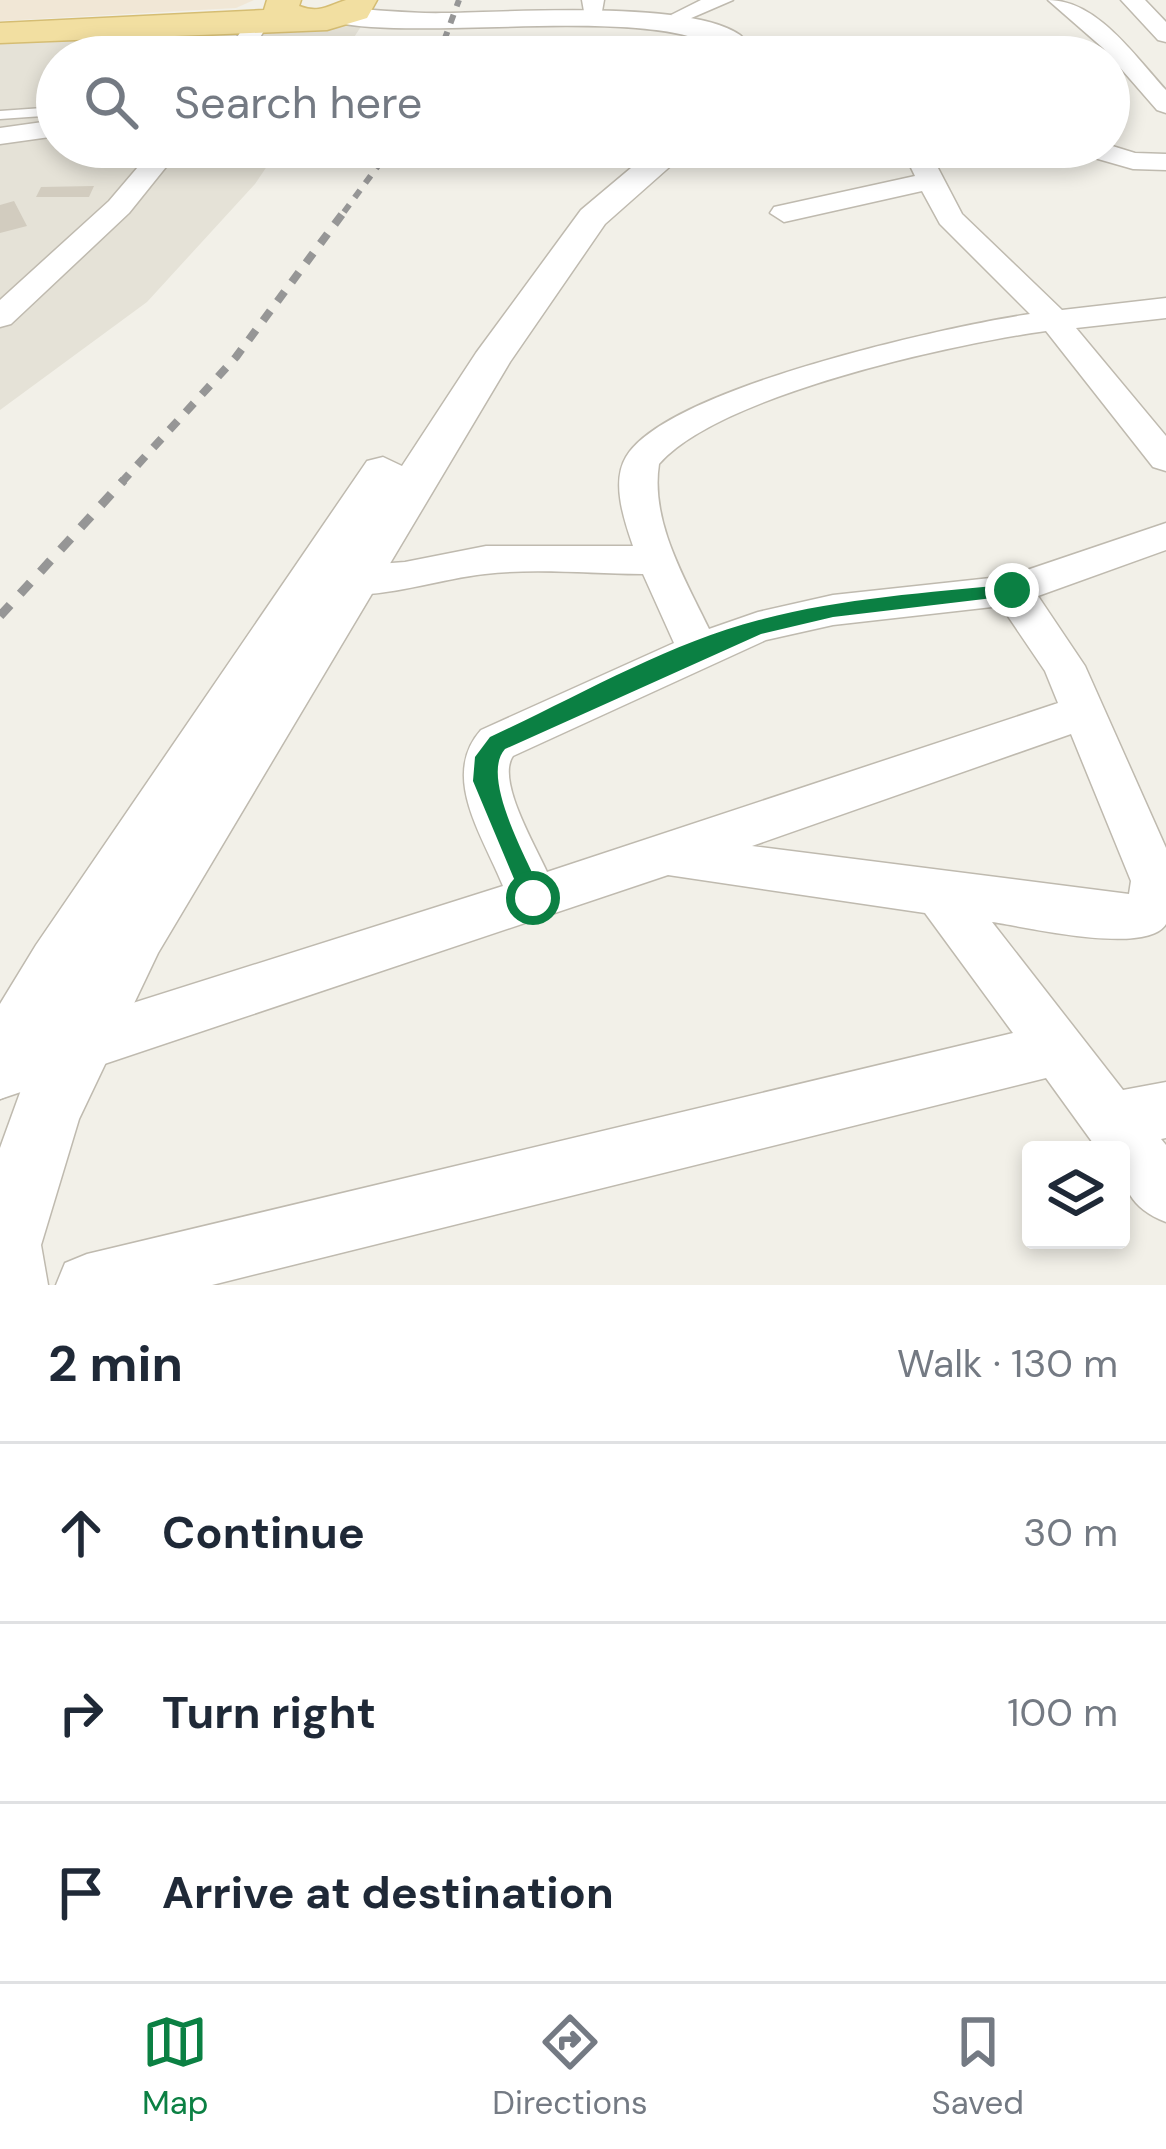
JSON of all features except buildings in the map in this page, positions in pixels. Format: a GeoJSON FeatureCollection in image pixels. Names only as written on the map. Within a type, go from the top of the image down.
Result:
{"type":"FeatureCollection","features":[{"type":"Feature","properties":{"kind":"main road"},"geometry":{"type":"LineString","coordinates":[[0,22],[353,8]]}},
{"type":"Feature","properties":{"kind":"main road"},"geometry":{"type":"LineString","coordinates":[[131,36],[281,11]]}},
{"type":"Feature","properties":{"kind":"main road"},"geometry":{"type":"LineString","coordinates":[[0,33],[36,36]]}},
{"type":"Feature","properties":{"kind":"street"},"geometry":{"type":"LineString","coordinates":[[353,8],[451,22],[593,6],[682,14],[722,0]]}},
{"type":"Feature","properties":{"kind":"street"},"geometry":{"type":"LineString","coordinates":[[1059,0],[1102,36]]}},
{"type":"Feature","properties":{"kind":"street"},"geometry":{"type":"LineString","coordinates":[[1132,0],[1166,35]]}},
{"type":"Feature","properties":{"kind":"street"},"geometry":{"type":"LineString","coordinates":[[257,36],[281,11]]}},
{"type":"Feature","properties":{"kind":"street"},"geometry":{"type":"LineString","coordinates":[[682,14],[703,36]]}},
{"type":"Feature","properties":{"kind":"street"},"geometry":{"type":"LineString","coordinates":[[1130,65],[1166,105]]}},
{"type":"Feature","properties":{"kind":"street"},"geometry":{"type":"LineString","coordinates":[[0,136],[36,131]]}},
{"type":"Feature","properties":{"kind":"street"},"geometry":{"type":"LineString","coordinates":[[1130,159],[1166,163]]}},
{"type":"Feature","properties":{"kind":"street"},"geometry":{"type":"LineString","coordinates":[[0,317],[105,222],[151,168]]}},
{"type":"Feature","properties":{"kind":"street"},"geometry":{"type":"LineString","coordinates":[[80,1046],[136,933],[333,580],[511,279],[560,218],[620,168]]}},
{"type":"Feature","properties":{"kind":"street"},"geometry":{"type":"LineString","coordinates":[[10,1285],[4,1245],[12,1095],[58,965],[593,217],[651,168]]}},
{"type":"Feature","properties":{"kind":"street"},"geometry":{"type":"LineString","coordinates":[[924,168],[950,218],[1054,320],[1091,372],[1166,459]]}},
{"type":"Feature","properties":{"kind":"street"},"geometry":{"type":"LineString","coordinates":[[784,213],[930,181]]}},
{"type":"Feature","properties":{"kind":"street"},"geometry":{"type":"LineString","coordinates":[[698,650],[658,560],[638,490],[641,459],[658,439],[705,414],[902,350],[1054,320],[1166,308]]}},
{"type":"Feature","properties":{"kind":"street"},"geometry":{"type":"LineString","coordinates":[[533,898],[484,781],[485,757],[497,743],[758,627],[833,610],[1012,590],[1166,536]]}},
{"type":"Feature","properties":{"kind":"street"},"geometry":{"type":"LineString","coordinates":[[333,580],[486,560],[658,560]]}},
{"type":"Feature","properties":{"kind":"street"},"geometry":{"type":"LineString","coordinates":[[666,855],[1114,917],[1143,917],[1155,898],[1156,881],[1064,666],[1012,590]]}},
{"type":"Feature","properties":{"kind":"street"},"geometry":{"type":"LineString","coordinates":[[12,1095],[80,1046],[666,855],[1083,712]]}},
{"type":"Feature","properties":{"kind":"street"},"geometry":{"type":"LineString","coordinates":[[938,891],[1166,1193]]}},
{"type":"Feature","properties":{"kind":"street"},"geometry":{"type":"LineString","coordinates":[[87,1285],[1058,1049]]}},
{"type":"Feature","properties":{"kind":"street"},"geometry":{"type":"LineString","coordinates":[[1112,1121],[1166,1110]]}},
{"type":"Feature","properties":{"kind":"lane"},"geometry":{"type":"LineString","coordinates":[[0,115],[36,112]]}},
{"type":"Feature","properties":{"kind":"shaded area"},"geometry":{"type":"Polygon","coordinates":[[[0,0],[254,0],[236,8],[0,21],[0,0]]]}},
{"type":"Feature","properties":{"kind":"shaded area"},"geometry":{"type":"Polygon","coordinates":[[[366,19],[355,36],[36,36],[36,168],[266,168],[147,302],[0,410],[0,29],[366,19]]]}},
{"type":"Feature","properties":{"kind":"railway"},"geometry":{"type":"LineString","coordinates":[[446,36],[459,0]]}},
{"type":"Feature","properties":{"kind":"railway"},"geometry":{"type":"LineString","coordinates":[[344,212],[376,168]]}},
{"type":"Feature","properties":{"kind":"railway"},"geometry":{"type":"LineString","coordinates":[[121,483],[236,357],[346,209]]}},
{"type":"Feature","properties":{"kind":"railway"},"geometry":{"type":"LineString","coordinates":[[0,616],[124,480]]}},
{"type":"Feature","properties":{"kind":"route"},"geometry":{"type":"LineString","coordinates":[[533,898],[484,781],[485,757],[497,743],[758,627],[833,610],[1012,590]]}}]}
